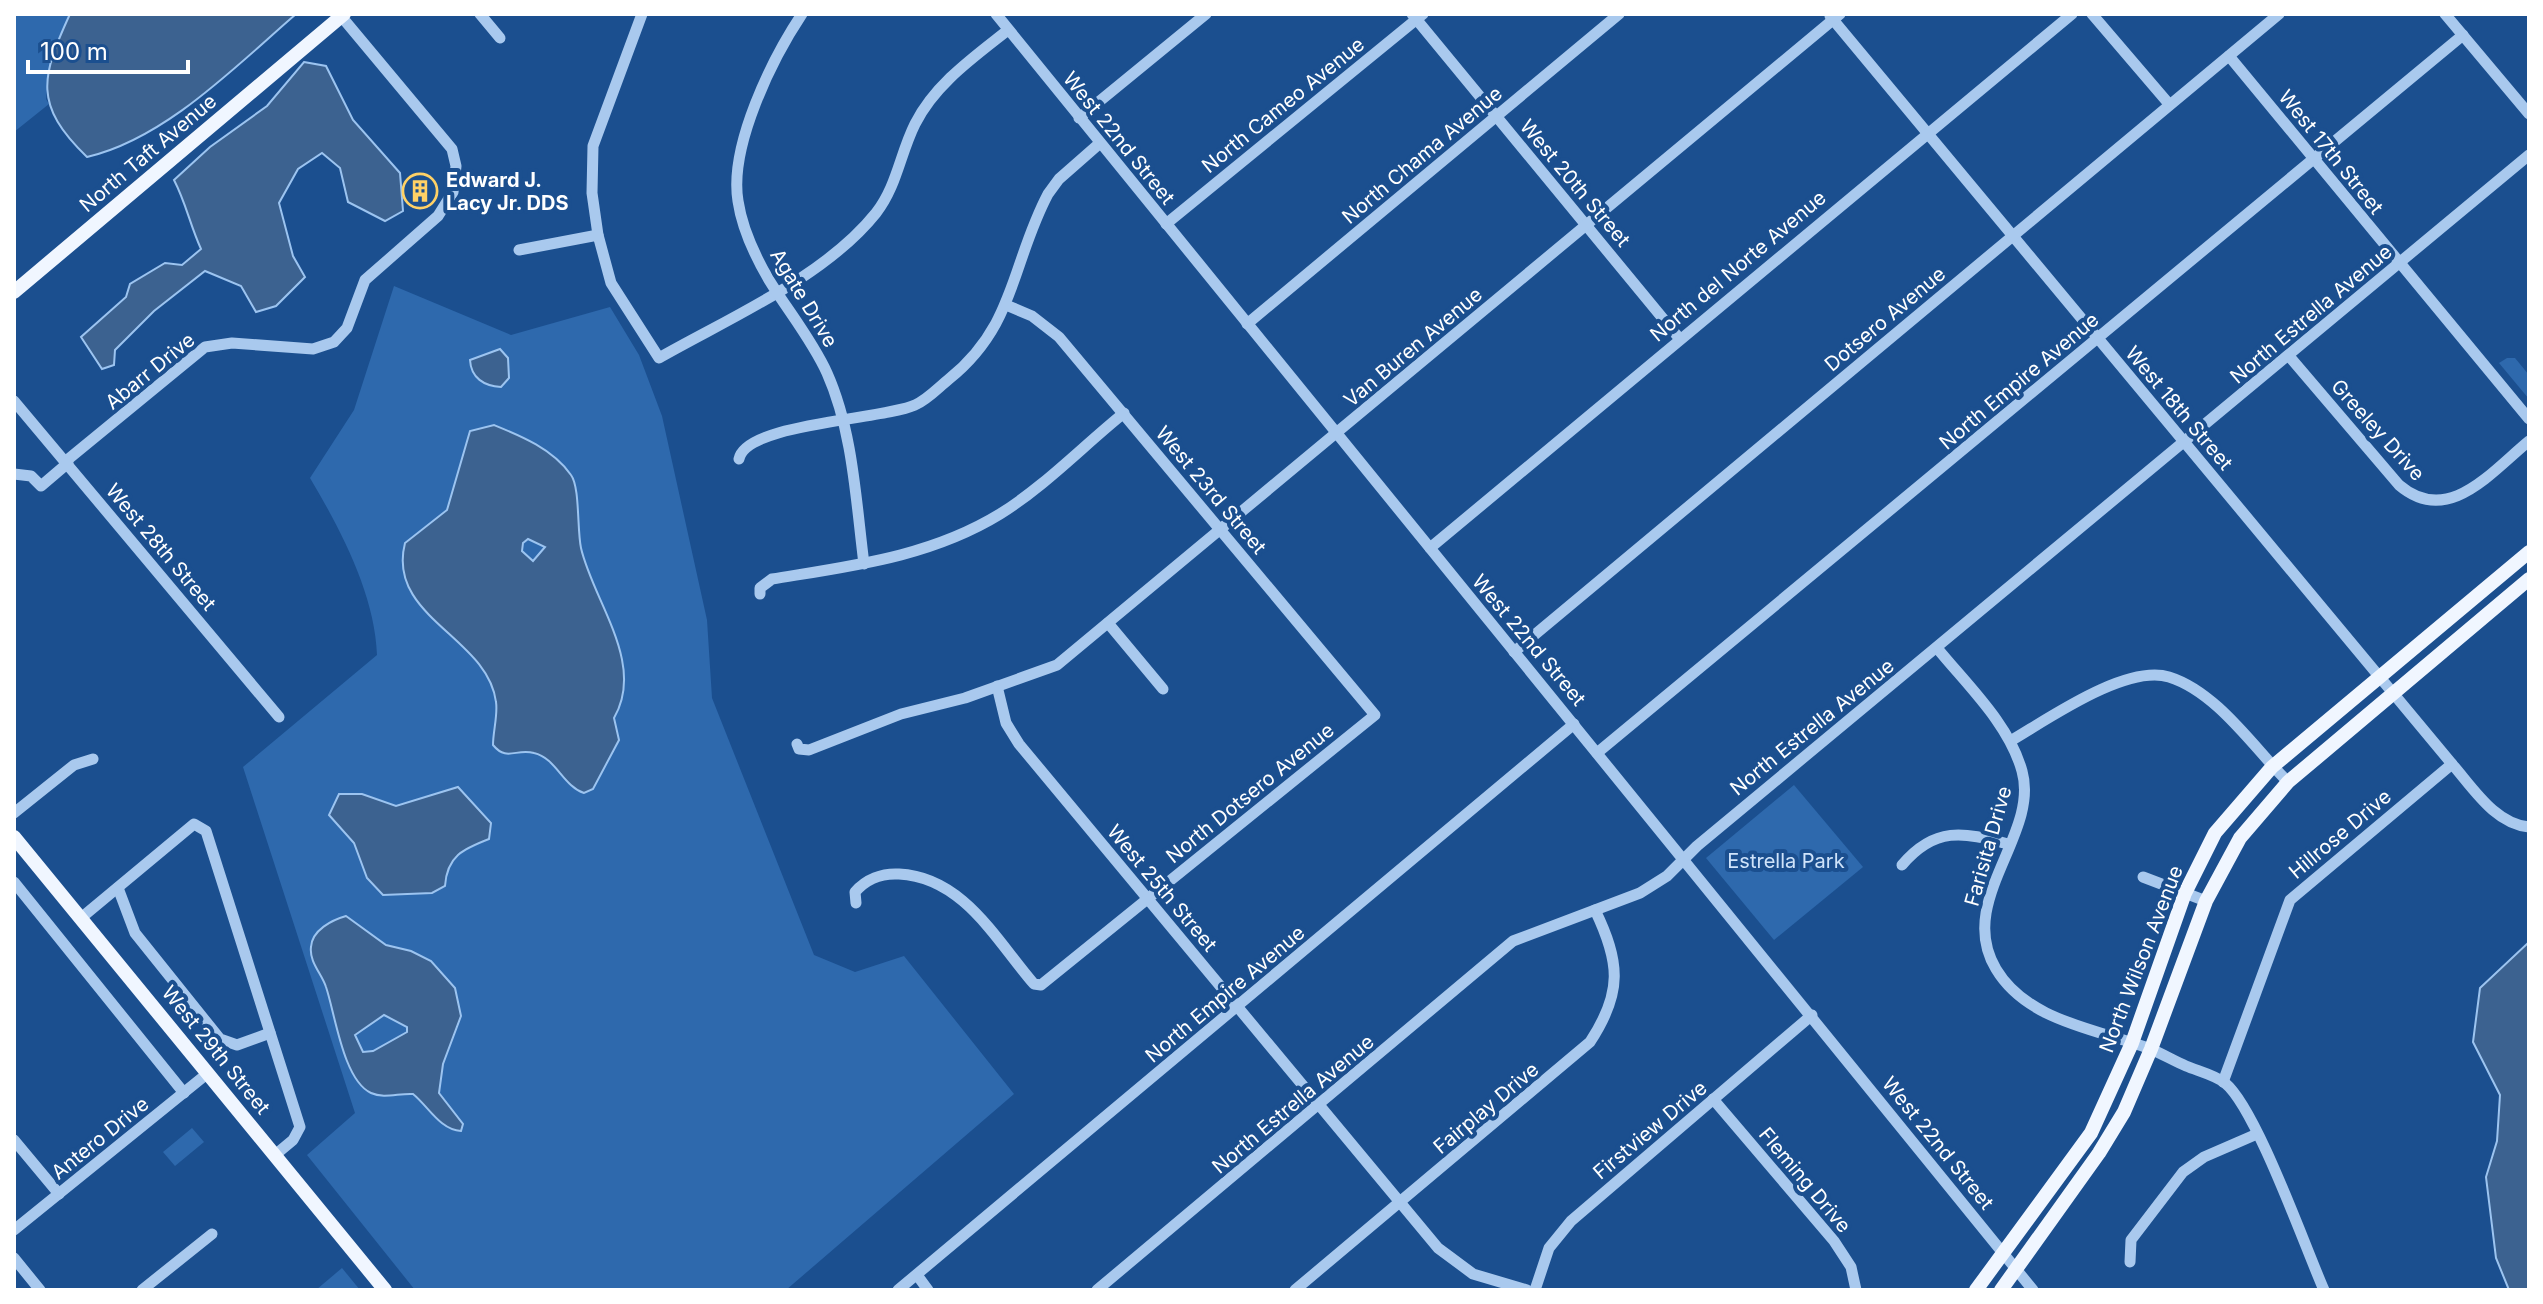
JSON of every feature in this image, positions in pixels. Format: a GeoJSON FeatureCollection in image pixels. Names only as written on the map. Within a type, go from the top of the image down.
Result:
{"type":"FeatureCollection","features":[{"type":"Feature","properties":{"kind":"main road","name":"North Taft Avenue"},"geometry":{"type":"LineString","coordinates":[[15,289],[343,15]]}},
{"type":"Feature","properties":{"kind":"main road","name":"North Wilson Avenue"},"geometry":{"type":"LineString","coordinates":[[1976,1290],[2091,1133],[2132,1043],[2185,893],[2215,833],[2272,767],[2529,552]]}},
{"type":"Feature","properties":{"kind":"main road","name":"North Wilson Avenue"},"geometry":{"type":"LineString","coordinates":[[2001,1290],[2099,1153],[2124,1112],[2206,901],[2240,838],[2288,782],[2529,579]]}},
{"type":"Feature","properties":{"kind":"main road","name":"West 29th Street"},"geometry":{"type":"LineString","coordinates":[[14,837],[385,1290]]}},
{"type":"Feature","properties":{"kind":"street"},"geometry":{"type":"LineString","coordinates":[[480,14],[500,38]]}},
{"type":"Feature","properties":{"kind":"street"},"geometry":{"type":"LineString","coordinates":[[642,14],[593,146],[592,193],[598,235],[611,283],[659,358],[776,291],[840,249],[867,223],[891,189],[913,127],[928,102],[958,71],[1008,30]]}},
{"type":"Feature","properties":{"kind":"street","name":"Agate Drive"},"geometry":{"type":"LineString","coordinates":[[802,14],[769,75],[738,160],[738,200],[755,254],[818,355],[836,397],[864,564]]}},
{"type":"Feature","properties":{"kind":"street","name":"West 22nd Street"},"geometry":{"type":"LineString","coordinates":[[996,14],[2033,1290]]}},
{"type":"Feature","properties":{"kind":"street"},"geometry":{"type":"LineString","coordinates":[[1079,118],[1206,14]]}},
{"type":"Feature","properties":{"kind":"street","name":"North Chama Avenue"},"geometry":{"type":"LineString","coordinates":[[1247,324],[1619,14]]}},
{"type":"Feature","properties":{"kind":"street","name":"North del Norte Avenue"},"geometry":{"type":"LineString","coordinates":[[1430,548],[2072,14]]}},
{"type":"Feature","properties":{"kind":"street"},"geometry":{"type":"LineString","coordinates":[[2092,14],[2169,104]]}},
{"type":"Feature","properties":{"kind":"street","name":"Dotsero Avenue"},"geometry":{"type":"LineString","coordinates":[[1514,652],[2279,14]]}},
{"type":"Feature","properties":{"kind":"street"},"geometry":{"type":"LineString","coordinates":[[2445,14],[2529,114]]}},
{"type":"Feature","properties":{"kind":"street","name":"Abarr Drive"},"geometry":{"type":"LineString","coordinates":[[14,474],[31,476],[41,486],[205,347],[232,343],[313,349],[334,342],[347,328],[365,280],[444,210],[455,183],[452,149],[343,15]]}},
{"type":"Feature","properties":{"kind":"street","name":"West 20th Street"},"geometry":{"type":"LineString","coordinates":[[1417,16],[1496,117],[1679,338]]}},
{"type":"Feature","properties":{"kind":"street","name":"North Cameo Avenue"},"geometry":{"type":"LineString","coordinates":[[1166,224],[1417,16]]}},
{"type":"Feature","properties":{"kind":"street","name":"West 18th Street"},"geometry":{"type":"LineString","coordinates":[[1834,16],[2393,694]]}},
{"type":"Feature","properties":{"kind":"street","name":"Van Buren Avenue"},"geometry":{"type":"LineString","coordinates":[[797,744],[799,749],[809,750],[901,714],[1057,665],[1834,16]]}},
{"type":"Feature","properties":{"kind":"street","name":"North Empire Avenue"},"geometry":{"type":"LineString","coordinates":[[1597,753],[2463,35]]}},
{"type":"Feature","properties":{"kind":"street","name":"West 17th Street"},"geometry":{"type":"LineString","coordinates":[[2229,56],[2398,265],[2529,419]]}},
{"type":"Feature","properties":{"kind":"street"},"geometry":{"type":"LineString","coordinates":[[739,459],[742,450],[755,441],[804,427],[901,409],[922,401],[982,349],[1006,305],[1048,194],[1059,179],[1100,143]]}},
{"type":"Feature","properties":{"kind":"street","name":"North Estrella Avenue"},"geometry":{"type":"LineString","coordinates":[[1097,1290],[1513,941],[1657,884],[2529,155]]}},
{"type":"Feature","properties":{"kind":"street"},"geometry":{"type":"LineString","coordinates":[[519,250],[598,235]]}},
{"type":"Feature","properties":{"kind":"street","name":"West 23rd Street"},"geometry":{"type":"LineString","coordinates":[[1006,305],[1032,316],[1059,337],[1375,715]]}},
{"type":"Feature","properties":{"kind":"street","name":"Greeley Drive"},"geometry":{"type":"LineString","coordinates":[[2289,356],[2399,485],[2417,498],[2443,502],[2459,497],[2529,441]]}},
{"type":"Feature","properties":{"kind":"street","name":"West 28th Street"},"geometry":{"type":"LineString","coordinates":[[14,401],[279,717]]}},
{"type":"Feature","properties":{"kind":"street"},"geometry":{"type":"LineString","coordinates":[[760,594],[760,588],[772,579],[918,552],[985,523],[1021,499],[1124,413]]}},
{"type":"Feature","properties":{"kind":"street"},"geometry":{"type":"LineString","coordinates":[[1108,623],[1163,689]]}},
{"type":"Feature","properties":{"kind":"street","name":"Farisita Drive"},"geometry":{"type":"LineString","coordinates":[[1937,648],[2012,740],[2025,783],[2020,814],[1987,910],[1987,950],[1994,966],[2013,991],[2037,1008],[2151,1049]]}},
{"type":"Feature","properties":{"kind":"street"},"geometry":{"type":"LineString","coordinates":[[2012,740],[2113,686],[2142,677],[2167,676],[2188,686],[2221,713],[2288,782]]}},
{"type":"Feature","properties":{"kind":"street","name":"West 25th Street"},"geometry":{"type":"LineString","coordinates":[[997,686],[1011,733],[1401,1202],[1457,1265],[1473,1274],[1527,1290]]}},
{"type":"Feature","properties":{"kind":"street"},"geometry":{"type":"LineString","coordinates":[[2393,694],[2498,816],[2511,824],[2529,827]]}},
{"type":"Feature","properties":{"kind":"street","name":"North Dotsero Avenue"},"geometry":{"type":"LineString","coordinates":[[856,903],[855,892],[864,882],[890,874],[915,876],[938,884],[964,900],[1037,985],[1375,715]]}},
{"type":"Feature","properties":{"kind":"street","name":"North Empire Avenue"},"geometry":{"type":"LineString","coordinates":[[898,1290],[1574,724]]}},
{"type":"Feature","properties":{"kind":"street"},"geometry":{"type":"LineString","coordinates":[[14,813],[74,765],[93,759]]}},
{"type":"Feature","properties":{"kind":"street","name":"Hillrose Drive"},"geometry":{"type":"LineString","coordinates":[[2223,1082],[2290,900],[2452,764]]}},
{"type":"Feature","properties":{"kind":"street"},"geometry":{"type":"LineString","coordinates":[[81,918],[194,824],[206,831],[300,1127],[293,1140],[275,1155]]}},
{"type":"Feature","properties":{"kind":"street"},"geometry":{"type":"LineString","coordinates":[[1902,865],[1922,844],[1946,835],[1975,835],[2008,844]]}},
{"type":"Feature","properties":{"kind":"street"},"geometry":{"type":"LineString","coordinates":[[2143,877],[2206,901]]}},
{"type":"Feature","properties":{"kind":"street"},"geometry":{"type":"LineString","coordinates":[[14,882],[184,1093]]}},
{"type":"Feature","properties":{"kind":"street"},"geometry":{"type":"LineString","coordinates":[[118,888],[135,933],[220,1039],[237,1045],[270,1033]]}},
{"type":"Feature","properties":{"kind":"street","name":"Fairplay Drive"},"geometry":{"type":"LineString","coordinates":[[1295,1290],[1577,1055],[1603,1023],[1614,992],[1616,972],[1609,941],[1595,910]]}},
{"type":"Feature","properties":{"kind":"street","name":"Firstview Drive"},"geometry":{"type":"LineString","coordinates":[[1535,1290],[1549,1248],[1558,1233],[1812,1015]]}},
{"type":"Feature","properties":{"kind":"street"},"geometry":{"type":"LineString","coordinates":[[2151,1049],[2223,1082],[2242,1103],[2324,1290]]}},
{"type":"Feature","properties":{"kind":"street","name":"Antero Drive"},"geometry":{"type":"LineString","coordinates":[[14,1230],[208,1073]]}},
{"type":"Feature","properties":{"kind":"street","name":"Fleming Drive"},"geometry":{"type":"LineString","coordinates":[[1713,1099],[1834,1241],[1851,1267],[1856,1290]]}},
{"type":"Feature","properties":{"kind":"street"},"geometry":{"type":"LineString","coordinates":[[2130,1262],[2131,1240],[2183,1172],[2204,1157],[2257,1134]]}},
{"type":"Feature","properties":{"kind":"street"},"geometry":{"type":"LineString","coordinates":[[14,1140],[59,1194]]}},
{"type":"Feature","properties":{"kind":"street"},"geometry":{"type":"LineString","coordinates":[[142,1290],[212,1234]]}},
{"type":"Feature","properties":{"kind":"street"},"geometry":{"type":"LineString","coordinates":[[14,1258],[40,1290]]}},
{"type":"Feature","properties":{"kind":"street"},"geometry":{"type":"LineString","coordinates":[[917,1275],[928,1290]]}},
{"type":"Feature","properties":{"kind":"green space"},"geometry":{"type":"Polygon","coordinates":[[[14,14],[70,14],[51,56],[46,99],[49,104],[14,132],[14,14]]]}},
{"type":"Feature","properties":{"kind":"green space"},"geometry":{"type":"Polygon","coordinates":[[[394,286],[511,335],[610,307],[639,355],[662,416],[707,620],[712,698],[814,955],[855,972],[904,956],[1014,1094],[786,1290],[415,1290],[307,1155],[355,1113],[243,767],[377,655],[375,632],[363,586],[344,541],[310,478],[354,410],[394,286]]]}},
{"type":"Feature","properties":{"kind":"green space"},"geometry":{"type":"Polygon","coordinates":[[[2515,358],[2529,375],[2529,399],[2499,363],[2515,358]]]}},
{"type":"Feature","properties":{"kind":"green space","name":"Estrella Park"},"geometry":{"type":"Polygon","coordinates":[[[1794,785],[1863,867],[1774,940],[1706,858],[1794,785]]]}},
{"type":"Feature","properties":{"kind":"green space"},"geometry":{"type":"Polygon","coordinates":[[[192,1128],[204,1142],[175,1166],[163,1152],[192,1128]]]}},
{"type":"Feature","properties":{"kind":"green space"},"geometry":{"type":"Polygon","coordinates":[[[342,1268],[360,1290],[316,1290],[342,1268]]]}},
{"type":"Feature","properties":{"kind":"shaded area"},"geometry":{"type":"Polygon","coordinates":[[[70,14],[296,14],[172,118],[116,148],[87,157],[57,122],[47,90],[53,56],[70,14]]]}},
{"type":"Feature","properties":{"kind":"shaded area"},"geometry":{"type":"Polygon","coordinates":[[[304,62],[326,66],[353,120],[400,173],[403,211],[385,221],[348,202],[340,168],[322,153],[298,169],[279,203],[293,256],[305,277],[276,306],[256,312],[241,286],[205,271],[154,311],[115,350],[114,365],[102,369],[81,337],[126,297],[130,284],[165,263],[182,265],[201,249],[174,180],[210,147],[267,106],[304,62]]]}},
{"type":"Feature","properties":{"kind":"shaded area"},"geometry":{"type":"Polygon","coordinates":[[[500,349],[508,358],[509,378],[501,387],[480,380],[473,372],[470,360],[500,349]]]}},
{"type":"Feature","properties":{"kind":"shaded area"},"geometry":{"type":"Polygon","coordinates":[[[494,425],[525,439],[555,458],[574,481],[581,548],[614,632],[624,676],[622,697],[614,718],[619,740],[593,789],[584,793],[570,784],[542,756],[528,752],[507,754],[493,745],[496,702],[489,680],[476,660],[423,609],[410,590],[403,568],[405,543],[447,510],[470,431],[494,425]],[[528,539],[523,543],[522,551],[533,561],[545,547],[528,539]]]}},
{"type":"Feature","properties":{"kind":"shaded area"},"geometry":{"type":"Polygon","coordinates":[[[458,787],[491,823],[489,839],[458,855],[449,867],[445,886],[432,893],[383,895],[367,878],[354,843],[329,815],[339,794],[362,794],[396,806],[458,787]]]}},
{"type":"Feature","properties":{"kind":"shaded area"},"geometry":{"type":"Polygon","coordinates":[[[346,916],[386,945],[411,951],[431,961],[455,988],[461,1016],[443,1064],[439,1093],[463,1124],[461,1131],[441,1122],[413,1094],[376,1095],[361,1086],[353,1075],[341,1045],[326,987],[311,952],[312,941],[319,931],[346,916]],[[384,1015],[355,1035],[363,1052],[373,1051],[407,1032],[407,1027],[384,1015]]]}},
{"type":"Feature","properties":{"kind":"shaded area"},"geometry":{"type":"Polygon","coordinates":[[[2529,942],[2529,1290],[2509,1290],[2496,1258],[2486,1177],[2497,1141],[2500,1095],[2473,1042],[2480,988],[2529,942]]]}},
{"type":"Feature","properties":{"kind":"place","name":"Edward J. Lacy Jr. DDS"},"geometry":{"type":"Point","coordinates":[420,191]}}]}
